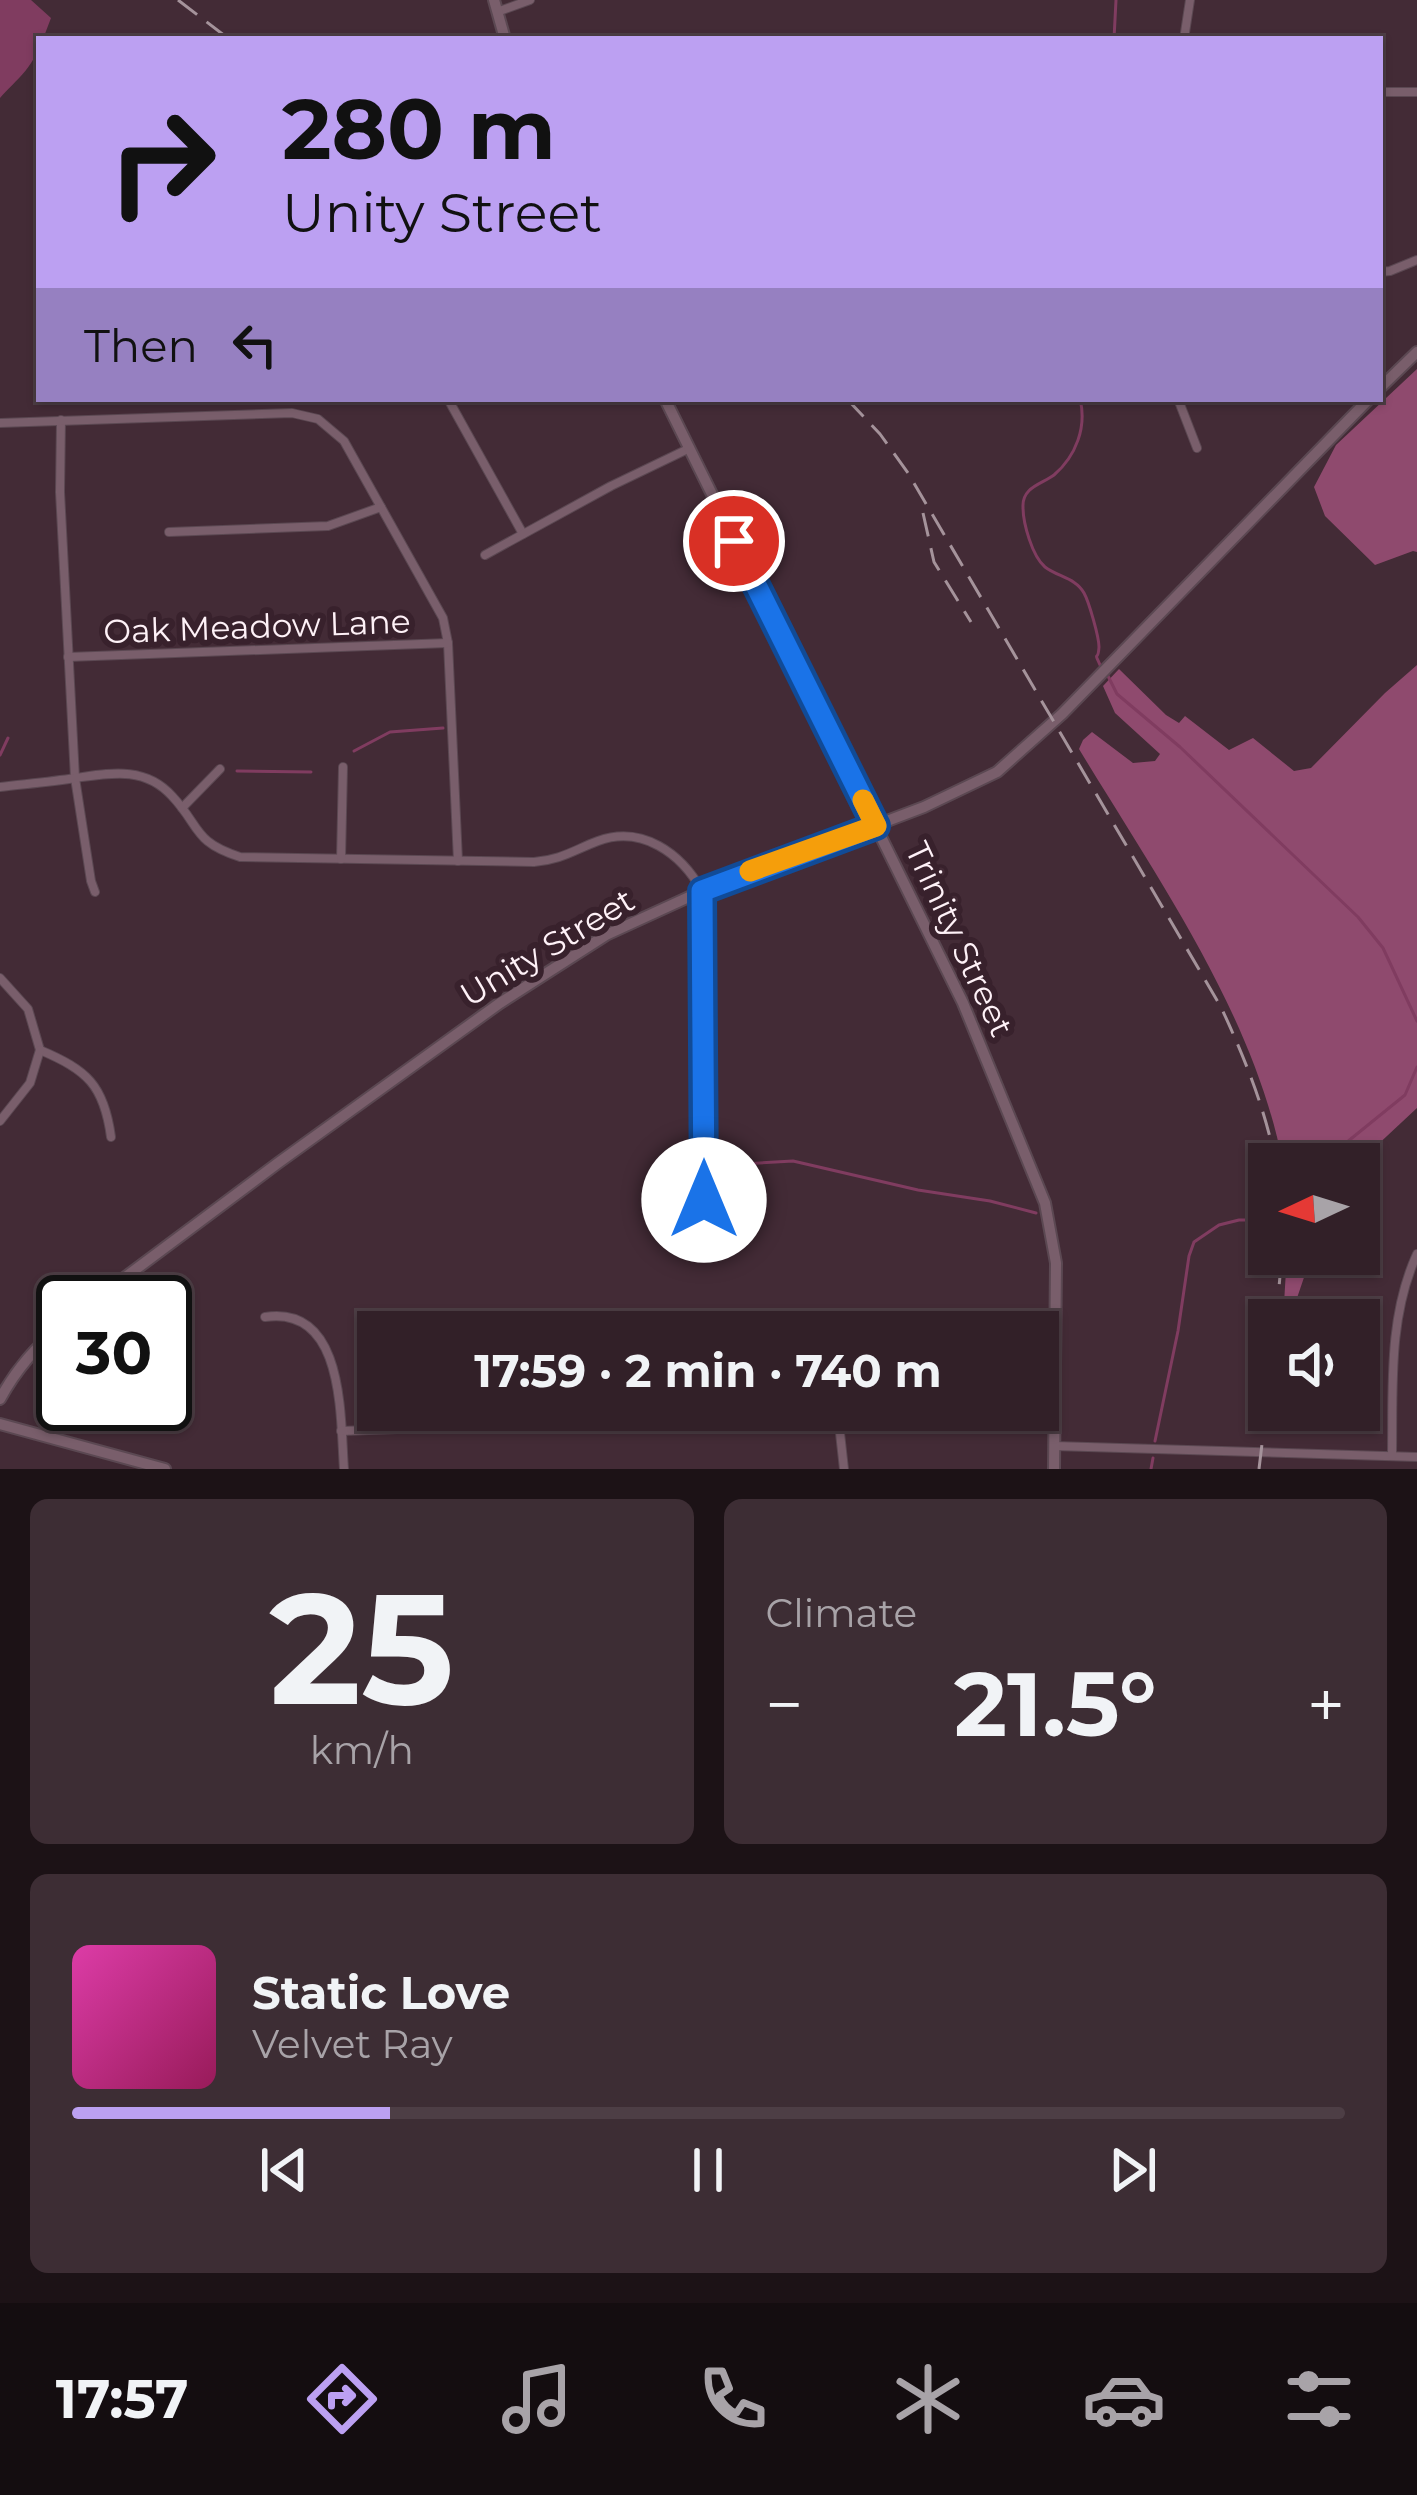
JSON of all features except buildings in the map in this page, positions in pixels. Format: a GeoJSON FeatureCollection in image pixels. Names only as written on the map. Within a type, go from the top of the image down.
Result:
{"type":"FeatureCollection","features":[{"type":"Feature","properties":{"kind":"street"},"geometry":{"type":"LineString","coordinates":[[504,36],[496,6],[530,0]]}},
{"type":"Feature","properties":{"kind":"street"},"geometry":{"type":"LineString","coordinates":[[1184,36],[1190,0]]}},
{"type":"Feature","properties":{"kind":"street"},"geometry":{"type":"LineString","coordinates":[[1383,92],[1417,92]]}},
{"type":"Feature","properties":{"kind":"street"},"geometry":{"type":"LineString","coordinates":[[1383,272],[1417,260]]}},
{"type":"Feature","properties":{"kind":"street"},"geometry":{"type":"LineString","coordinates":[[1383,385],[1417,352]]}},
{"type":"Feature","properties":{"kind":"street"},"geometry":{"type":"LineString","coordinates":[[450,402],[523,533]]}},
{"type":"Feature","properties":{"kind":"street","name":"Trinity Street"},"geometry":{"type":"LineString","coordinates":[[667,402],[962,1003],[1045,1203],[1056,1263],[1054,1469]]}},
{"type":"Feature","properties":{"kind":"street"},"geometry":{"type":"LineString","coordinates":[[1179,402],[1197,448]]}},
{"type":"Feature","properties":{"kind":"street","name":"Unity Street"},"geometry":{"type":"LineString","coordinates":[[128,1275],[524,986],[606,935],[702,891],[876,826],[997,772],[1366,402]]}},
{"type":"Feature","properties":{"kind":"street"},"geometry":{"type":"LineString","coordinates":[[0,422],[303,414],[328,426],[344,441],[443,618],[458,861]]}},
{"type":"Feature","properties":{"kind":"street"},"geometry":{"type":"LineString","coordinates":[[61,420],[60,491],[75,778],[95,892]]}},
{"type":"Feature","properties":{"kind":"street"},"geometry":{"type":"LineString","coordinates":[[485,555],[690,448]]}},
{"type":"Feature","properties":{"kind":"street"},"geometry":{"type":"LineString","coordinates":[[169,532],[328,526],[382,507]]}},
{"type":"Feature","properties":{"kind":"street","name":"Oak Meadow Lane"},"geometry":{"type":"LineString","coordinates":[[68,658],[448,643]]}},
{"type":"Feature","properties":{"kind":"street"},"geometry":{"type":"LineString","coordinates":[[341,859],[343,767]]}},
{"type":"Feature","properties":{"kind":"street"},"geometry":{"type":"LineString","coordinates":[[182,808],[220,769]]}},
{"type":"Feature","properties":{"kind":"street"},"geometry":{"type":"LineString","coordinates":[[0,787],[127,772],[170,793],[205,841],[240,857],[269,860],[550,861],[598,841],[621,837],[652,841],[680,860],[702,891],[704,1254]]}},
{"type":"Feature","properties":{"kind":"street"},"geometry":{"type":"LineString","coordinates":[[0,978],[28,1009],[40,1050],[30,1083],[0,1121]]}},
{"type":"Feature","properties":{"kind":"street"},"geometry":{"type":"LineString","coordinates":[[40,1050],[74,1064],[89,1077],[108,1116],[110,1137]]}},
{"type":"Feature","properties":{"kind":"street"},"geometry":{"type":"LineString","coordinates":[[1392,1456],[1396,1322],[1417,1254]]}},
{"type":"Feature","properties":{"kind":"street"},"geometry":{"type":"LineString","coordinates":[[265,1317],[297,1319],[328,1351],[344,1469]]}},
{"type":"Feature","properties":{"kind":"street"},"geometry":{"type":"LineString","coordinates":[[0,1399],[36,1346]]}},
{"type":"Feature","properties":{"kind":"street"},"geometry":{"type":"LineString","coordinates":[[0,1424],[165,1469]]}},
{"type":"Feature","properties":{"kind":"street"},"geometry":{"type":"LineString","coordinates":[[341,1431],[357,1430]]}},
{"type":"Feature","properties":{"kind":"street"},"geometry":{"type":"LineString","coordinates":[[840,1431],[844,1469]]}},
{"type":"Feature","properties":{"kind":"street"},"geometry":{"type":"LineString","coordinates":[[1054,1446],[1417,1456]]}},
{"type":"Feature","properties":{"kind":"shaded area"},"geometry":{"type":"Polygon","coordinates":[[[0,0],[31,0],[51,18],[44,36],[36,36],[31,64],[0,98],[0,0]]]}},
{"type":"Feature","properties":{"kind":"shaded area"},"geometry":{"type":"Polygon","coordinates":[[[1417,369],[1417,552],[1375,565],[1325,516],[1314,487],[1336,445],[1417,369]]]}},
{"type":"Feature","properties":{"kind":"shaded area"},"geometry":{"type":"Polygon","coordinates":[[[1417,665],[1417,1108],[1380,1143],[1278,1143],[1250,1054],[1226,1001],[1170,897],[1079,749],[1092,732],[1133,763],[1155,761],[1160,754],[1115,713],[1103,686],[1119,669],[1179,723],[1185,716],[1229,750],[1253,738],[1294,771],[1311,768],[1417,665]]]}},
{"type":"Feature","properties":{"kind":"shaded area"},"geometry":{"type":"Polygon","coordinates":[[[1286,1275],[1305,1275],[1297,1299],[1284,1299],[1286,1275]]]}},
{"type":"Feature","properties":{"kind":"waterway"},"geometry":{"type":"LineString","coordinates":[[1114,36],[1116,0]]}},
{"type":"Feature","properties":{"kind":"waterway"},"geometry":{"type":"LineString","coordinates":[[1080,402],[1081,430],[1074,450],[1054,475],[1026,495],[1023,514],[1040,562],[1084,593],[1100,665]]}},
{"type":"Feature","properties":{"kind":"waterway"},"geometry":{"type":"LineString","coordinates":[[1108,676],[1117,694],[1180,747],[1358,917],[1383,948],[1417,1021]]}},
{"type":"Feature","properties":{"kind":"waterway"},"geometry":{"type":"LineString","coordinates":[[354,751],[390,732],[443,728]]}},
{"type":"Feature","properties":{"kind":"waterway"},"geometry":{"type":"LineString","coordinates":[[0,755],[8,738]]}},
{"type":"Feature","properties":{"kind":"waterway"},"geometry":{"type":"LineString","coordinates":[[237,771],[311,772]]}},
{"type":"Feature","properties":{"kind":"waterway"},"geometry":{"type":"LineString","coordinates":[[1346,1143],[1405,1095],[1417,1067]]}},
{"type":"Feature","properties":{"kind":"waterway"},"geometry":{"type":"LineString","coordinates":[[725,1165],[793,1161],[1036,1213]]}},
{"type":"Feature","properties":{"kind":"waterway"},"geometry":{"type":"LineString","coordinates":[[1155,1441],[1194,1242],[1219,1225],[1248,1220]]}},
{"type":"Feature","properties":{"kind":"waterway"},"geometry":{"type":"LineString","coordinates":[[1151,1469],[1153,1458]]}},
{"type":"Feature","properties":{"kind":"railway"},"geometry":{"type":"LineString","coordinates":[[178,0],[225,36]]}},
{"type":"Feature","properties":{"kind":"railway"},"geometry":{"type":"LineString","coordinates":[[850,402],[908,473],[1221,1007],[1271,1143]]}},
{"type":"Feature","properties":{"kind":"railway"},"geometry":{"type":"LineString","coordinates":[[923,513],[934,562],[971,622]]}},
{"type":"Feature","properties":{"kind":"railway"},"geometry":{"type":"LineString","coordinates":[[1278,1299],[1280,1275]]}},
{"type":"Feature","properties":{"kind":"railway"},"geometry":{"type":"LineString","coordinates":[[1259,1469],[1264,1431]]}},
{"type":"Feature","properties":{"kind":"slow traffic"},"geometry":{"type":"LineString","coordinates":[[750,871],[876,826],[863,800]]}},
{"type":"Feature","properties":{"kind":"route"},"geometry":{"type":"LineString","coordinates":[[704,1200],[702,891],[876,826],[734,541]]}}]}
